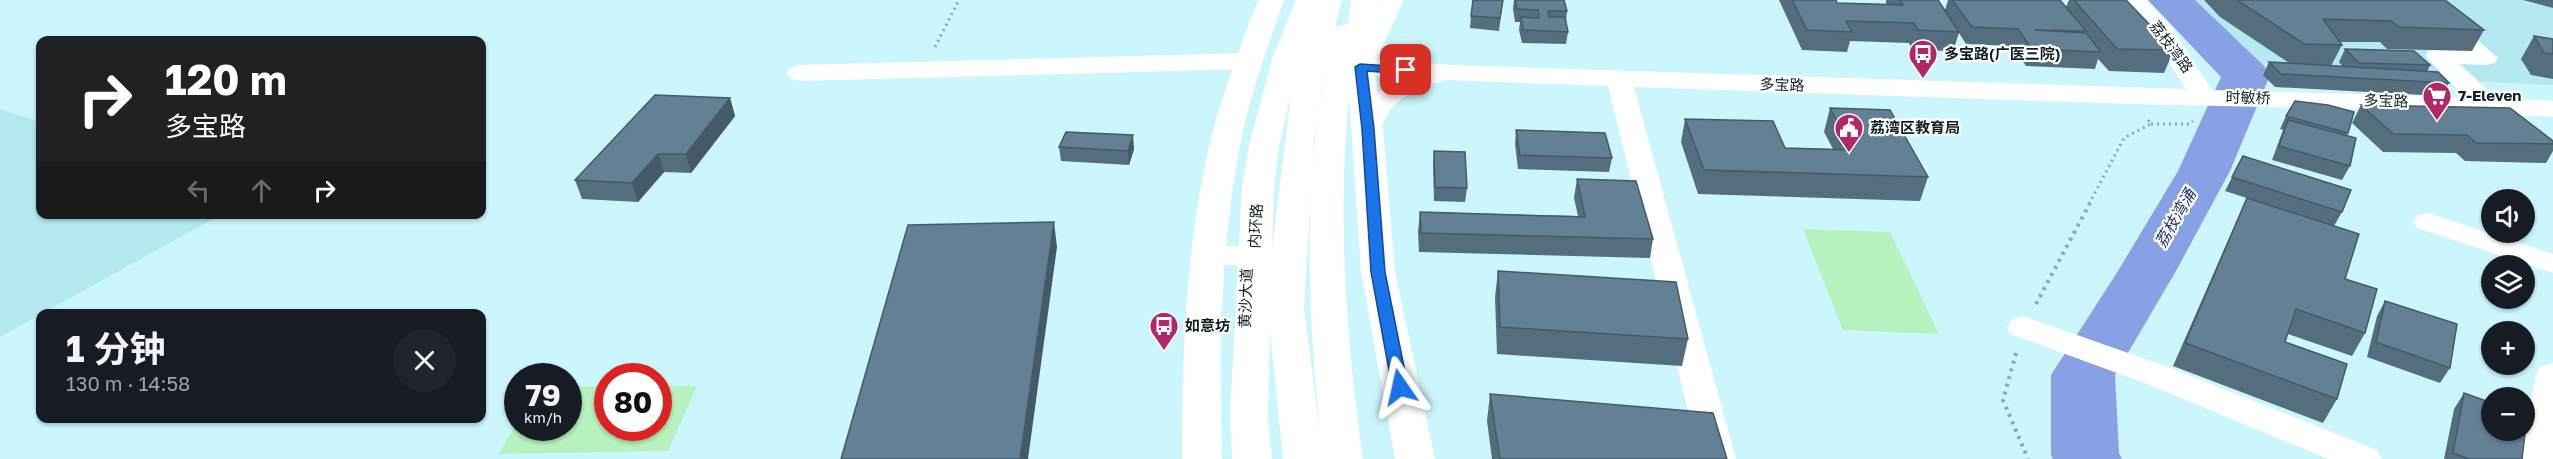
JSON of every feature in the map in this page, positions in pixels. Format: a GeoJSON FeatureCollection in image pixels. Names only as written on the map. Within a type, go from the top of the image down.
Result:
{"type":"FeatureCollection","features":[{"type":"Feature","properties":{"kind":"main road"},"geometry":{"type":"LineString","coordinates":[[1202,459],[1202,377],[1208,255],[1227,139],[1248,61],[1271,0]]}},
{"type":"Feature","properties":{"kind":"main road","name":"黄沙大道"},"geometry":{"type":"LineString","coordinates":[[1247,459],[1244,372],[1248,255],[1259,153],[1276,79],[1291,34],[1307,0]]}},
{"type":"Feature","properties":{"kind":"main road","name":"内环路"},"geometry":{"type":"LineString","coordinates":[[1252,459],[1249,416],[1258,187],[1264,146],[1286,59],[1307,0]]}},
{"type":"Feature","properties":{"kind":"main road"},"geometry":{"type":"LineString","coordinates":[[1303,459],[1286,308],[1289,250],[1304,107],[1329,0]]}},
{"type":"Feature","properties":{"kind":"main road"},"geometry":{"type":"LineString","coordinates":[[1343,459],[1332,380],[1326,225],[1329,140],[1341,55],[1354,0]]}},
{"type":"Feature","properties":{"kind":"main road"},"geometry":{"type":"LineString","coordinates":[[1364,0],[1360,67],[1368,129],[1378,272],[1414,459]]}},
{"type":"Feature","properties":{"kind":"main road"},"geometry":{"type":"LineString","coordinates":[[1360,67],[1391,0]]}},
{"type":"Feature","properties":{"kind":"main road"},"geometry":{"type":"LineString","coordinates":[[1248,255],[1269,244],[1284,241],[1330,240],[1347,245],[1367,257],[1378,272]]}},
{"type":"Feature","properties":{"kind":"street","name":"荔枝湾路"},"geometry":{"type":"LineString","coordinates":[[2133,0],[2162,31],[2204,97]]}},
{"type":"Feature","properties":{"kind":"street"},"geometry":{"type":"LineString","coordinates":[[2417,0],[2486,58],[2437,56],[2488,105]]}},
{"type":"Feature","properties":{"kind":"street","name":"多宝路"},"geometry":{"type":"LineString","coordinates":[[1291,34],[1295,40],[1314,52],[1360,67],[1619,80],[2204,97]]}},
{"type":"Feature","properties":{"kind":"street"},"geometry":{"type":"LineString","coordinates":[[799,73],[1248,61]]}},
{"type":"Feature","properties":{"kind":"street"},"geometry":{"type":"LineString","coordinates":[[1368,129],[1377,109],[1388,98],[1428,76],[1451,73]]}},
{"type":"Feature","properties":{"kind":"street"},"geometry":{"type":"LineString","coordinates":[[1619,80],[1718,459]]}},
{"type":"Feature","properties":{"kind":"street","name":"时敏桥"},"geometry":{"type":"LineString","coordinates":[[2204,97],[2291,98]]}},
{"type":"Feature","properties":{"kind":"street","name":"多宝路"},"geometry":{"type":"LineString","coordinates":[[2291,98],[2553,109]]}},
{"type":"Feature","properties":{"kind":"street"},"geometry":{"type":"LineString","coordinates":[[2428,222],[2553,264]]}},
{"type":"Feature","properties":{"kind":"street"},"geometry":{"type":"LineString","coordinates":[[1208,255],[1248,255]]}},
{"type":"Feature","properties":{"kind":"street"},"geometry":{"type":"LineString","coordinates":[[2036,331],[2159,376],[2364,459]]}},
{"type":"Feature","properties":{"kind":"street"},"geometry":{"type":"LineString","coordinates":[[2538,459],[2553,374]]}},
{"type":"Feature","properties":{"kind":"path"},"geometry":{"type":"LineString","coordinates":[[923,69],[959,0]]}},
{"type":"Feature","properties":{"kind":"path"},"geometry":{"type":"LineString","coordinates":[[2028,459],[2003,400],[2124,138],[2151,124],[2133,96]]}},
{"type":"Feature","properties":{"kind":"shaded area"},"geometry":{"type":"Polygon","coordinates":[[[2194,0],[2553,0],[2553,85],[2269,72],[2194,0]]]}},
{"type":"Feature","properties":{"kind":"shaded area"},"geometry":{"type":"Polygon","coordinates":[[[0,109],[36,121],[36,219],[213,219],[50,309],[36,309],[36,317],[0,337],[0,109]]]}},
{"type":"Feature","properties":{"kind":"green space"},"geometry":{"type":"Polygon","coordinates":[[[1803,229],[1890,232],[1939,334],[1843,330],[1803,229]]]}},
{"type":"Feature","properties":{"kind":"green space"},"geometry":{"type":"Polygon","coordinates":[[[594,386],[594,441],[672,441],[672,386],[697,386],[668,451],[499,454],[507,441],[582,441],[582,387],[594,386]]]}},
{"type":"Feature","properties":{"kind":"building"},"geometry":{"type":"Polygon","coordinates":[[[1473,0],[1503,0],[1500,18],[1471,16],[1473,0]]]}},
{"type":"Feature","properties":{"kind":"building"},"geometry":{"type":"Polygon","coordinates":[[[1515,0],[1564,0],[1567,11],[1548,11],[1549,17],[1565,17],[1568,32],[1523,30],[1521,17],[1539,18],[1538,10],[1517,9],[1515,0]]]}},
{"type":"Feature","properties":{"kind":"building"},"geometry":{"type":"Polygon","coordinates":[[[1792,0],[1836,0],[1837,3],[1903,5],[1900,0],[1938,0],[1959,32],[1918,30],[1914,23],[1846,21],[1852,32],[1807,30],[1792,0]]]}},
{"type":"Feature","properties":{"kind":"building"},"geometry":{"type":"Polygon","coordinates":[[[1952,0],[2060,0],[2086,31],[2035,30],[2086,33],[2101,52],[2032,49],[2018,29],[1972,27],[1952,0]]]}},
{"type":"Feature","properties":{"kind":"building"},"geometry":{"type":"Polygon","coordinates":[[[2074,0],[2126,0],[2174,50],[2117,49],[2074,0]]]}},
{"type":"Feature","properties":{"kind":"building"},"geometry":{"type":"Polygon","coordinates":[[[2237,0],[2445,0],[2484,30],[2399,27],[2391,21],[2323,19],[2342,45],[2304,44],[2237,0]]]}},
{"type":"Feature","properties":{"kind":"building"},"geometry":{"type":"Polygon","coordinates":[[[2534,36],[2553,39],[2553,54],[2544,53],[2534,36]]]}},
{"type":"Feature","properties":{"kind":"building"},"geometry":{"type":"Polygon","coordinates":[[[2345,49],[2414,51],[2430,65],[2359,63],[2345,49]]]}},
{"type":"Feature","properties":{"kind":"building"},"geometry":{"type":"Polygon","coordinates":[[[2269,62],[2438,72],[2449,83],[2281,74],[2269,62]]]}},
{"type":"Feature","properties":{"kind":"building"},"geometry":{"type":"Polygon","coordinates":[[[655,95],[730,98],[686,154],[658,154],[632,183],[575,180],[655,95]]]}},
{"type":"Feature","properties":{"kind":"building"},"geometry":{"type":"Polygon","coordinates":[[[2295,101],[2328,105],[2354,112],[2348,133],[2286,116],[2295,101]]]}},
{"type":"Feature","properties":{"kind":"building"},"geometry":{"type":"Polygon","coordinates":[[[2361,105],[2510,108],[2553,141],[2553,144],[2476,143],[2467,135],[2393,134],[2361,105]]]}},
{"type":"Feature","properties":{"kind":"building"},"geometry":{"type":"Polygon","coordinates":[[[1830,108],[1890,110],[1928,177],[1704,170],[1685,119],[1773,121],[1785,148],[1852,150],[1830,108]]]}},
{"type":"Feature","properties":{"kind":"building"},"geometry":{"type":"Polygon","coordinates":[[[2288,120],[2356,138],[2350,166],[2279,146],[2288,120]]]}},
{"type":"Feature","properties":{"kind":"building"},"geometry":{"type":"Polygon","coordinates":[[[1516,130],[1605,133],[1612,158],[1520,155],[1516,130]]]}},
{"type":"Feature","properties":{"kind":"building"},"geometry":{"type":"Polygon","coordinates":[[[1066,132],[1133,135],[1128,151],[1059,147],[1066,132]]]}},
{"type":"Feature","properties":{"kind":"building"},"geometry":{"type":"Polygon","coordinates":[[[1434,151],[1465,152],[1467,188],[1435,187],[1434,151]]]}},
{"type":"Feature","properties":{"kind":"building"},"geometry":{"type":"Polygon","coordinates":[[[2243,156],[2351,190],[2342,212],[2232,177],[2243,156]]]}},
{"type":"Feature","properties":{"kind":"building"},"geometry":{"type":"Polygon","coordinates":[[[1577,179],[1636,181],[1653,239],[1421,233],[1420,212],[1585,217],[1577,179]]]}},
{"type":"Feature","properties":{"kind":"building"},"geometry":{"type":"Polygon","coordinates":[[[2247,198],[2359,234],[2345,279],[2377,289],[2365,333],[2296,309],[2285,342],[2347,364],[2337,399],[2185,343],[2247,198]]]}},
{"type":"Feature","properties":{"kind":"building"},"geometry":{"type":"Polygon","coordinates":[[[1054,222],[1020,459],[841,459],[908,225],[1054,222]]]}},
{"type":"Feature","properties":{"kind":"building"},"geometry":{"type":"Polygon","coordinates":[[[1498,271],[1676,282],[1688,339],[1500,327],[1498,271]]]}},
{"type":"Feature","properties":{"kind":"building"},"geometry":{"type":"Polygon","coordinates":[[[2385,301],[2457,324],[2450,368],[2376,342],[2385,301]]]}},
{"type":"Feature","properties":{"kind":"building"},"geometry":{"type":"Polygon","coordinates":[[[2464,393],[2481,399],[2481,441],[2524,441],[2522,459],[2469,459],[2453,453],[2464,393]]]}},
{"type":"Feature","properties":{"kind":"building"},"geometry":{"type":"Polygon","coordinates":[[[1490,394],[1713,413],[1727,459],[1500,459],[1490,394]]]}},
{"type":"Feature","properties":{"kind":"waterway","name":"荔枝湾涌"},"geometry":{"type":"LineString","coordinates":[[2088,459],[2085,455],[2083,375],[2147,271],[2204,171],[2246,75],[2170,0]]}},
{"type":"Feature","properties":{"kind":"place","name":"多宝路(广医三院)"},"geometry":{"type":"Point","coordinates":[1923,80]}},
{"type":"Feature","properties":{"kind":"place","name":"7-Eleven"},"geometry":{"type":"Point","coordinates":[2437,122]}},
{"type":"Feature","properties":{"kind":"place","name":"荔湾区教育局"},"geometry":{"type":"Point","coordinates":[1849,154]}},
{"type":"Feature","properties":{"kind":"place","name":"如意坊"},"geometry":{"type":"Point","coordinates":[1164,352]}},
{"type":"Feature","properties":{"kind":"route"},"geometry":{"type":"LineString","coordinates":[[1400,387],[1378,272],[1368,129],[1360,67],[1406,70]]}}]}
